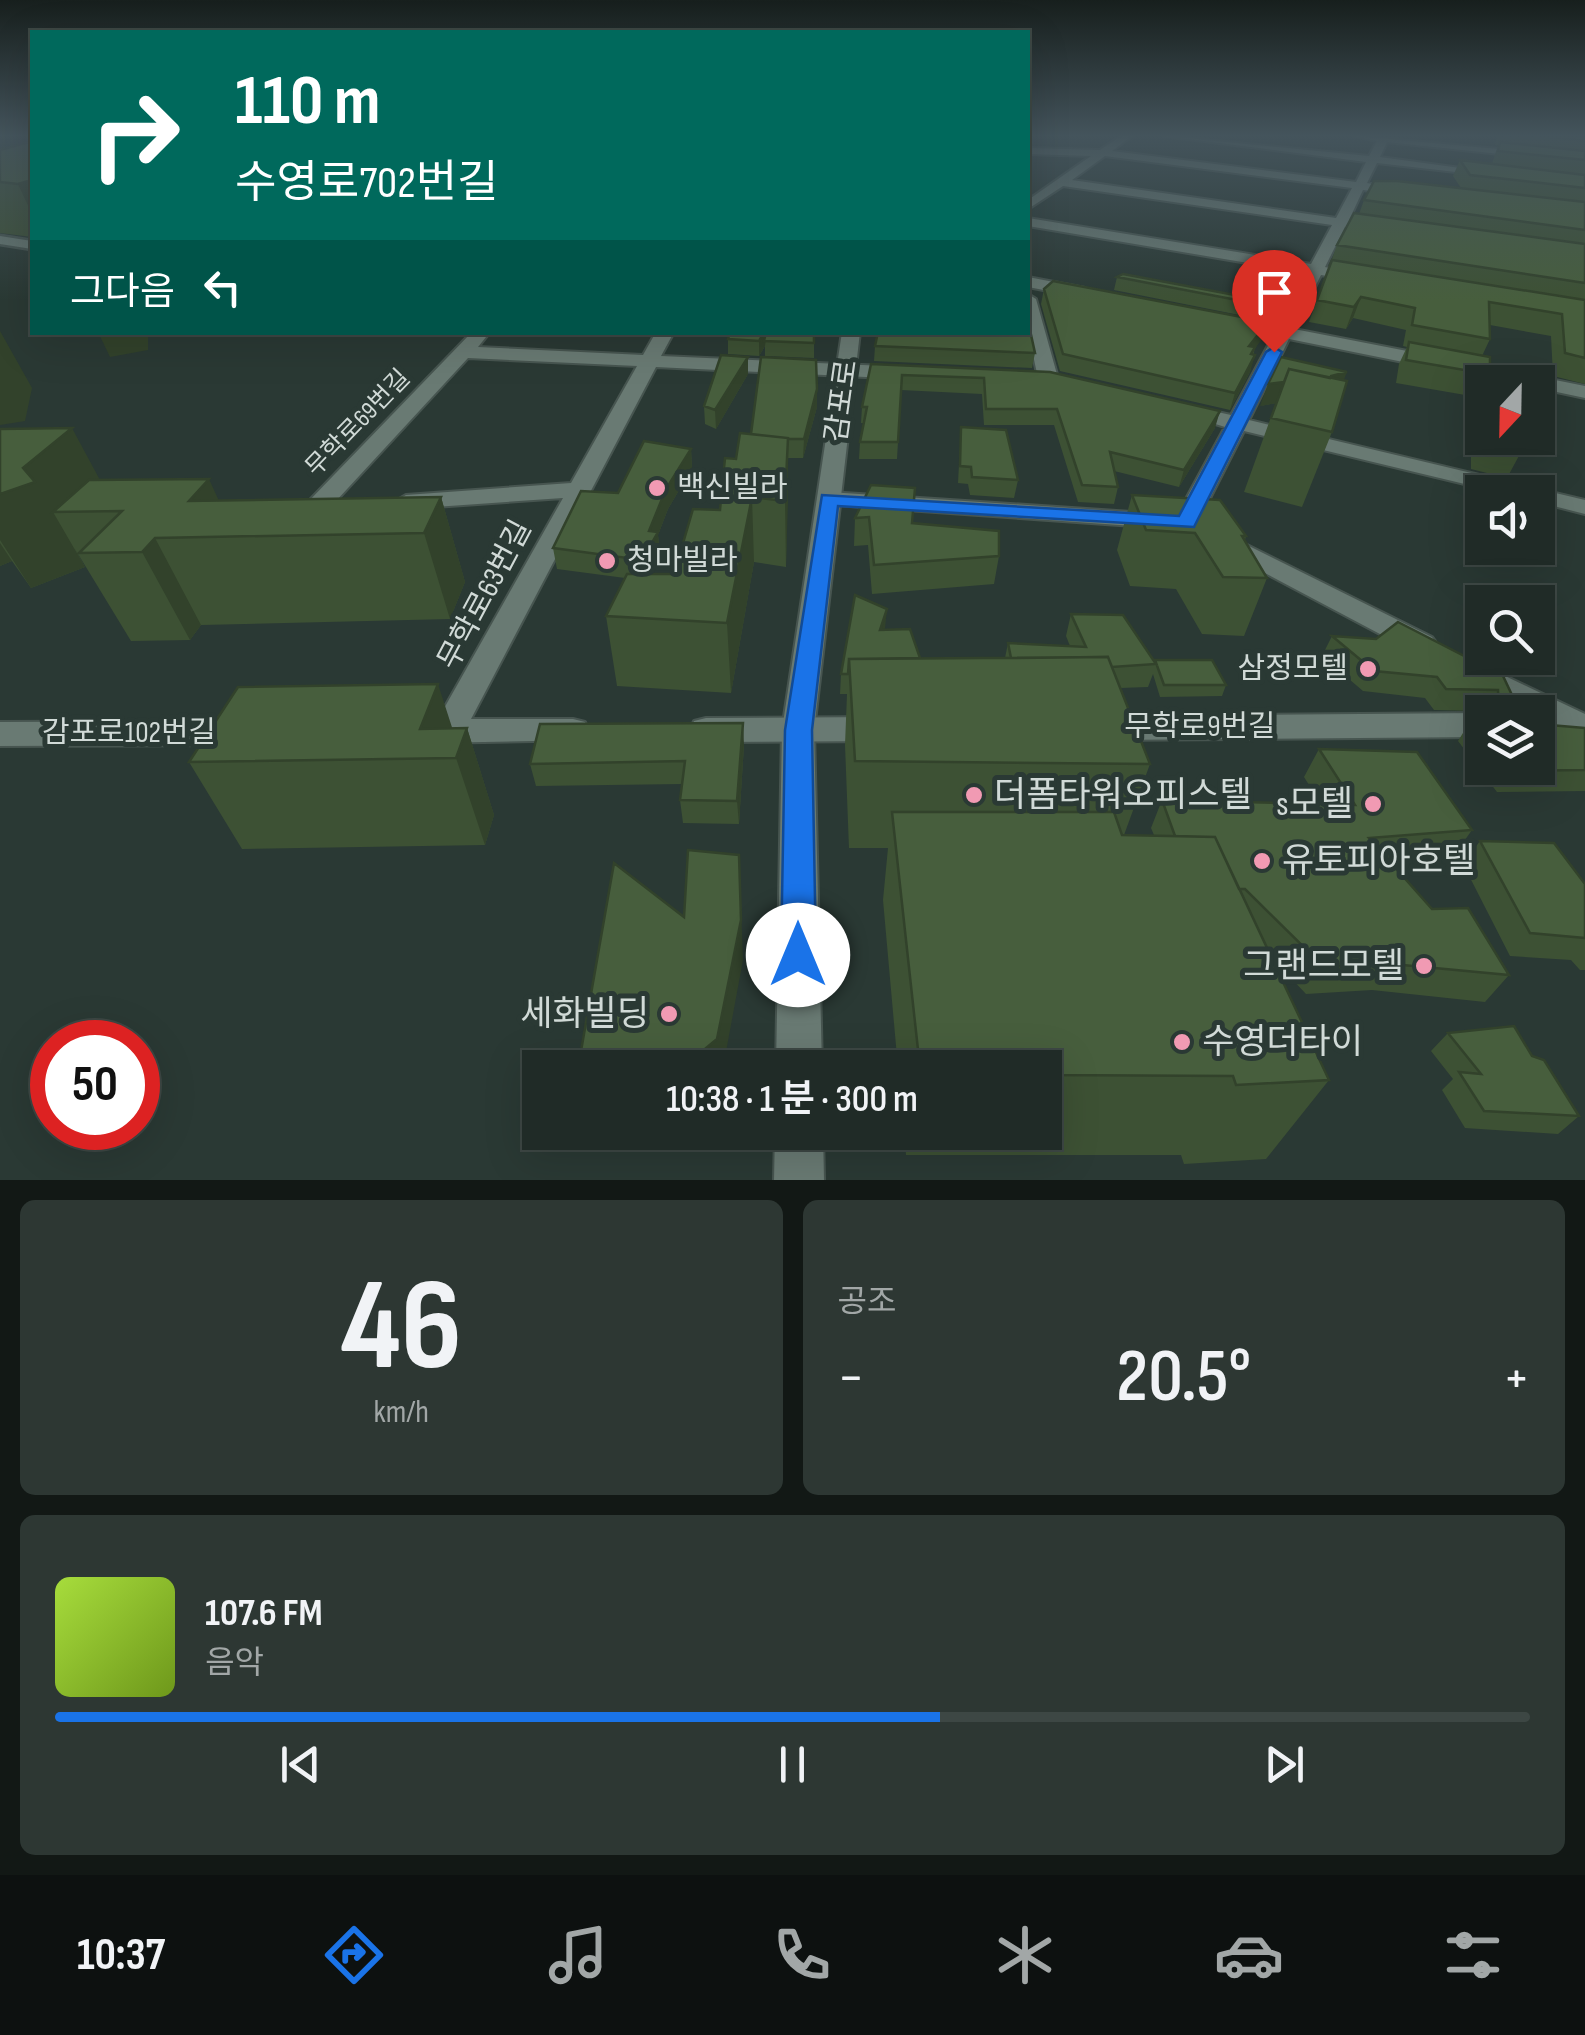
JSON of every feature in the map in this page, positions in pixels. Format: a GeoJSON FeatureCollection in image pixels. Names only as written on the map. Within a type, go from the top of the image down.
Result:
{"type":"FeatureCollection","features":[{"type":"Feature","properties":{"kind":"street"},"geometry":{"type":"LineString","coordinates":[[1124,191],[1406,232]]}},
{"type":"Feature","properties":{"kind":"street"},"geometry":{"type":"LineString","coordinates":[[1186,522],[1356,191]]}},
{"type":"Feature","properties":{"kind":"street"},"geometry":{"type":"LineString","coordinates":[[1407,191],[1430,194]]}},
{"type":"Feature","properties":{"kind":"street"},"geometry":{"type":"LineString","coordinates":[[1030,222],[1374,279]]}},
{"type":"Feature","properties":{"kind":"street"},"geometry":{"type":"LineString","coordinates":[[0,240],[30,246]]}},
{"type":"Feature","properties":{"kind":"street"},"geometry":{"type":"LineString","coordinates":[[1030,282],[1102,296]]}},
{"type":"Feature","properties":{"kind":"street"},"geometry":{"type":"LineString","coordinates":[[1030,307],[1048,379]]}},
{"type":"Feature","properties":{"kind":"street"},"geometry":{"type":"LineString","coordinates":[[1212,318],[1585,392]]}},
{"type":"Feature","properties":{"kind":"street","name":"무학로69번길"},"geometry":{"type":"LineString","coordinates":[[352,506],[314,509],[479,335]]}},
{"type":"Feature","properties":{"kind":"street","name":"무학로63번길"},"geometry":{"type":"LineString","coordinates":[[448,731],[662,335]]}},
{"type":"Feature","properties":{"kind":"street","name":"감포로"},"geometry":{"type":"LineString","coordinates":[[798,1050],[798,730],[851,335]]}},
{"type":"Feature","properties":{"kind":"street"},"geometry":{"type":"LineString","coordinates":[[464,352],[931,374]]}},
{"type":"Feature","properties":{"kind":"street"},"geometry":{"type":"LineString","coordinates":[[1162,405],[1465,478]]}},
{"type":"Feature","properties":{"kind":"street","name":"무학로63번길"},"geometry":{"type":"LineString","coordinates":[[390,504],[579,490]]}},
{"type":"Feature","properties":{"kind":"street"},"geometry":{"type":"LineString","coordinates":[[1555,499],[1585,506]]}},
{"type":"Feature","properties":{"kind":"street"},"geometry":{"type":"LineString","coordinates":[[829,500],[1186,522],[1582,726]]}},
{"type":"Feature","properties":{"kind":"street","name":"무학로9번길"},"geometry":{"type":"LineString","coordinates":[[1070,728],[1465,725]]}},
{"type":"Feature","properties":{"kind":"street"},"geometry":{"type":"LineString","coordinates":[[1555,725],[1582,726]]}},
{"type":"Feature","properties":{"kind":"street"},"geometry":{"type":"LineString","coordinates":[[682,730],[914,729]]}},
{"type":"Feature","properties":{"kind":"street"},"geometry":{"type":"LineString","coordinates":[[389,732],[604,731]]}},
{"type":"Feature","properties":{"kind":"street","name":"감포로102번길"},"geometry":{"type":"LineString","coordinates":[[0,734],[270,732]]}},
{"type":"Feature","properties":{"kind":"street"},"geometry":{"type":"LineString","coordinates":[[798,1150],[798,1180]]}},
{"type":"Feature","properties":{"kind":"building"},"geometry":{"type":"Polygon","coordinates":[[[1369,191],[1487,191],[1585,202],[1585,230],[1364,200],[1369,191]]]}},
{"type":"Feature","properties":{"kind":"building"},"geometry":{"type":"Polygon","coordinates":[[[1354,213],[1585,244],[1585,283],[1337,245],[1354,213]]]}},
{"type":"Feature","properties":{"kind":"building"},"geometry":{"type":"Polygon","coordinates":[[[1332,260],[1585,300],[1585,358],[1565,353],[1562,314],[1489,302],[1490,339],[1412,325],[1415,308],[1361,297],[1354,307],[1317,300],[1332,260]]]}},
{"type":"Feature","properties":{"kind":"building"},"geometry":{"type":"Polygon","coordinates":[[[1123,274],[1283,304],[1279,308],[1117,277],[1123,274]]]}},
{"type":"Feature","properties":{"kind":"building"},"geometry":{"type":"Polygon","coordinates":[[[1053,281],[1268,322],[1249,346],[1255,347],[1251,354],[1255,355],[1235,393],[1063,354],[1044,289],[1053,281]]]}},
{"type":"Feature","properties":{"kind":"building"},"geometry":{"type":"Polygon","coordinates":[[[1030,330],[1035,353],[875,346],[877,335],[1030,335],[1030,330]]]}},
{"type":"Feature","properties":{"kind":"building"},"geometry":{"type":"Polygon","coordinates":[[[729,335],[762,335],[759,341],[728,339],[729,335]]]}},
{"type":"Feature","properties":{"kind":"building"},"geometry":{"type":"Polygon","coordinates":[[[765,335],[814,335],[814,343],[764,341],[765,335]]]}},
{"type":"Feature","properties":{"kind":"building"},"geometry":{"type":"Polygon","coordinates":[[[1409,342],[1490,357],[1490,365],[1465,365],[1465,370],[1406,360],[1409,342]]]}},
{"type":"Feature","properties":{"kind":"building"},"geometry":{"type":"Polygon","coordinates":[[[721,355],[748,357],[715,410],[704,406],[721,355]]]}},
{"type":"Feature","properties":{"kind":"building"},"geometry":{"type":"Polygon","coordinates":[[[761,357],[816,360],[817,389],[804,439],[751,434],[761,357]]]}},
{"type":"Feature","properties":{"kind":"building"},"geometry":{"type":"Polygon","coordinates":[[[1281,357],[1347,372],[1330,378],[1289,369],[1284,382],[1268,384],[1281,357]]]}},
{"type":"Feature","properties":{"kind":"building"},"geometry":{"type":"Polygon","coordinates":[[[871,364],[1050,372],[1220,411],[1184,470],[1110,452],[1118,487],[1082,485],[1057,409],[986,409],[984,378],[902,375],[898,442],[860,442],[871,364]]]}},
{"type":"Feature","properties":{"kind":"building"},"geometry":{"type":"Polygon","coordinates":[[[1289,369],[1347,381],[1332,432],[1271,418],[1289,369]]]}},
{"type":"Feature","properties":{"kind":"building"},"geometry":{"type":"Polygon","coordinates":[[[961,427],[1006,430],[1018,480],[972,477],[971,467],[960,466],[961,427]]]}},
{"type":"Feature","properties":{"kind":"building"},"geometry":{"type":"Polygon","coordinates":[[[72,428],[23,468],[35,482],[0,494],[0,429],[72,428]]]}},
{"type":"Feature","properties":{"kind":"building"},"geometry":{"type":"Polygon","coordinates":[[[740,433],[788,438],[785,501],[752,497],[727,623],[606,616],[627,574],[674,574],[693,509],[720,510],[725,458],[736,459],[740,433]]]}},
{"type":"Feature","properties":{"kind":"building"},"geometry":{"type":"Polygon","coordinates":[[[644,441],[691,449],[666,489],[649,531],[658,532],[642,560],[553,548],[581,491],[618,493],[644,441]]]}},
{"type":"Feature","properties":{"kind":"building"},"geometry":{"type":"Polygon","coordinates":[[[209,479],[189,501],[441,497],[424,533],[155,538],[142,552],[79,553],[122,511],[53,512],[89,480],[209,479]]]}},
{"type":"Feature","properties":{"kind":"building"},"geometry":{"type":"Polygon","coordinates":[[[871,485],[915,488],[912,523],[999,531],[999,556],[874,565],[869,517],[855,518],[871,485]]]}},
{"type":"Feature","properties":{"kind":"building"},"geometry":{"type":"Polygon","coordinates":[[[1132,495],[1220,500],[1246,536],[1242,536],[1267,578],[1223,577],[1195,533],[1146,530],[1132,495]]]}},
{"type":"Feature","properties":{"kind":"building"},"geometry":{"type":"Polygon","coordinates":[[[855,595],[887,609],[880,630],[910,629],[920,658],[849,659],[848,674],[841,674],[855,595]]]}},
{"type":"Feature","properties":{"kind":"building"},"geometry":{"type":"Polygon","coordinates":[[[1071,614],[1123,615],[1156,664],[1112,667],[1108,657],[1011,658],[1008,643],[1086,647],[1071,614]]]}},
{"type":"Feature","properties":{"kind":"building"},"geometry":{"type":"Polygon","coordinates":[[[1398,622],[1465,656],[1465,675],[1503,676],[1512,695],[1498,695],[1498,690],[1446,689],[1437,677],[1374,671],[1332,636],[1376,639],[1398,622]]]}},
{"type":"Feature","properties":{"kind":"building"},"geometry":{"type":"Polygon","coordinates":[[[1108,657],[1150,764],[855,761],[849,659],[1108,657]]]}},
{"type":"Feature","properties":{"kind":"building"},"geometry":{"type":"Polygon","coordinates":[[[1155,660],[1212,660],[1226,685],[1164,685],[1155,660]]]}},
{"type":"Feature","properties":{"kind":"building"},"geometry":{"type":"Polygon","coordinates":[[[438,684],[420,729],[467,728],[456,758],[189,762],[238,687],[438,684]]]}},
{"type":"Feature","properties":{"kind":"building"},"geometry":{"type":"Polygon","coordinates":[[[743,723],[737,801],[680,800],[685,761],[530,764],[540,724],[743,723]]]}},
{"type":"Feature","properties":{"kind":"building"},"geometry":{"type":"Polygon","coordinates":[[[1555,725],[1585,728],[1585,770],[1555,770],[1555,725]]]}},
{"type":"Feature","properties":{"kind":"building"},"geometry":{"type":"Polygon","coordinates":[[[1319,749],[1417,752],[1472,830],[1369,838],[1432,909],[1468,908],[1509,975],[1392,964],[1324,967],[1245,889],[1239,889],[1215,837],[1175,836],[1162,800],[1355,805],[1319,749]]]}},
{"type":"Feature","properties":{"kind":"building"},"geometry":{"type":"Polygon","coordinates":[[[892,812],[1114,812],[1122,835],[1215,837],[1329,1080],[1236,1085],[1233,1076],[1062,1075],[1062,1050],[918,1050],[892,812]]]}},
{"type":"Feature","properties":{"kind":"building"},"geometry":{"type":"Polygon","coordinates":[[[1480,841],[1554,843],[1585,884],[1585,938],[1530,933],[1480,841]]]}},
{"type":"Feature","properties":{"kind":"building"},"geometry":{"type":"Polygon","coordinates":[[[688,850],[739,855],[741,920],[717,1039],[704,1050],[581,1050],[614,863],[684,917],[688,850]]]}},
{"type":"Feature","properties":{"kind":"building"},"geometry":{"type":"Polygon","coordinates":[[[1514,1026],[1532,1056],[1544,1060],[1579,1116],[1484,1111],[1459,1072],[1481,1074],[1448,1033],[1514,1026]]]}},
{"type":"Feature","properties":{"kind":"place","name":"백신빌라"},"geometry":{"type":"Point","coordinates":[657,488]}},
{"type":"Feature","properties":{"kind":"place","name":"청마빌라"},"geometry":{"type":"Point","coordinates":[607,561]}},
{"type":"Feature","properties":{"kind":"place","name":"삼정모텔"},"geometry":{"type":"Point","coordinates":[1368,669]}},
{"type":"Feature","properties":{"kind":"place","name":"더폼타워오피스텔"},"geometry":{"type":"Point","coordinates":[974,795]}},
{"type":"Feature","properties":{"kind":"place","name":"s모텔"},"geometry":{"type":"Point","coordinates":[1373,804]}},
{"type":"Feature","properties":{"kind":"place","name":"유토피아호텔"},"geometry":{"type":"Point","coordinates":[1262,861]}},
{"type":"Feature","properties":{"kind":"place","name":"그랜드모텔"},"geometry":{"type":"Point","coordinates":[1424,966]}},
{"type":"Feature","properties":{"kind":"place","name":"세화빌딩"},"geometry":{"type":"Point","coordinates":[669,1014]}},
{"type":"Feature","properties":{"kind":"place","name":"수영더타이"},"geometry":{"type":"Point","coordinates":[1182,1042]}},
{"type":"Feature","properties":{"kind":"route"},"geometry":{"type":"LineString","coordinates":[[798,955],[798,730],[829,500],[1186,522],[1274,352]]}}]}
